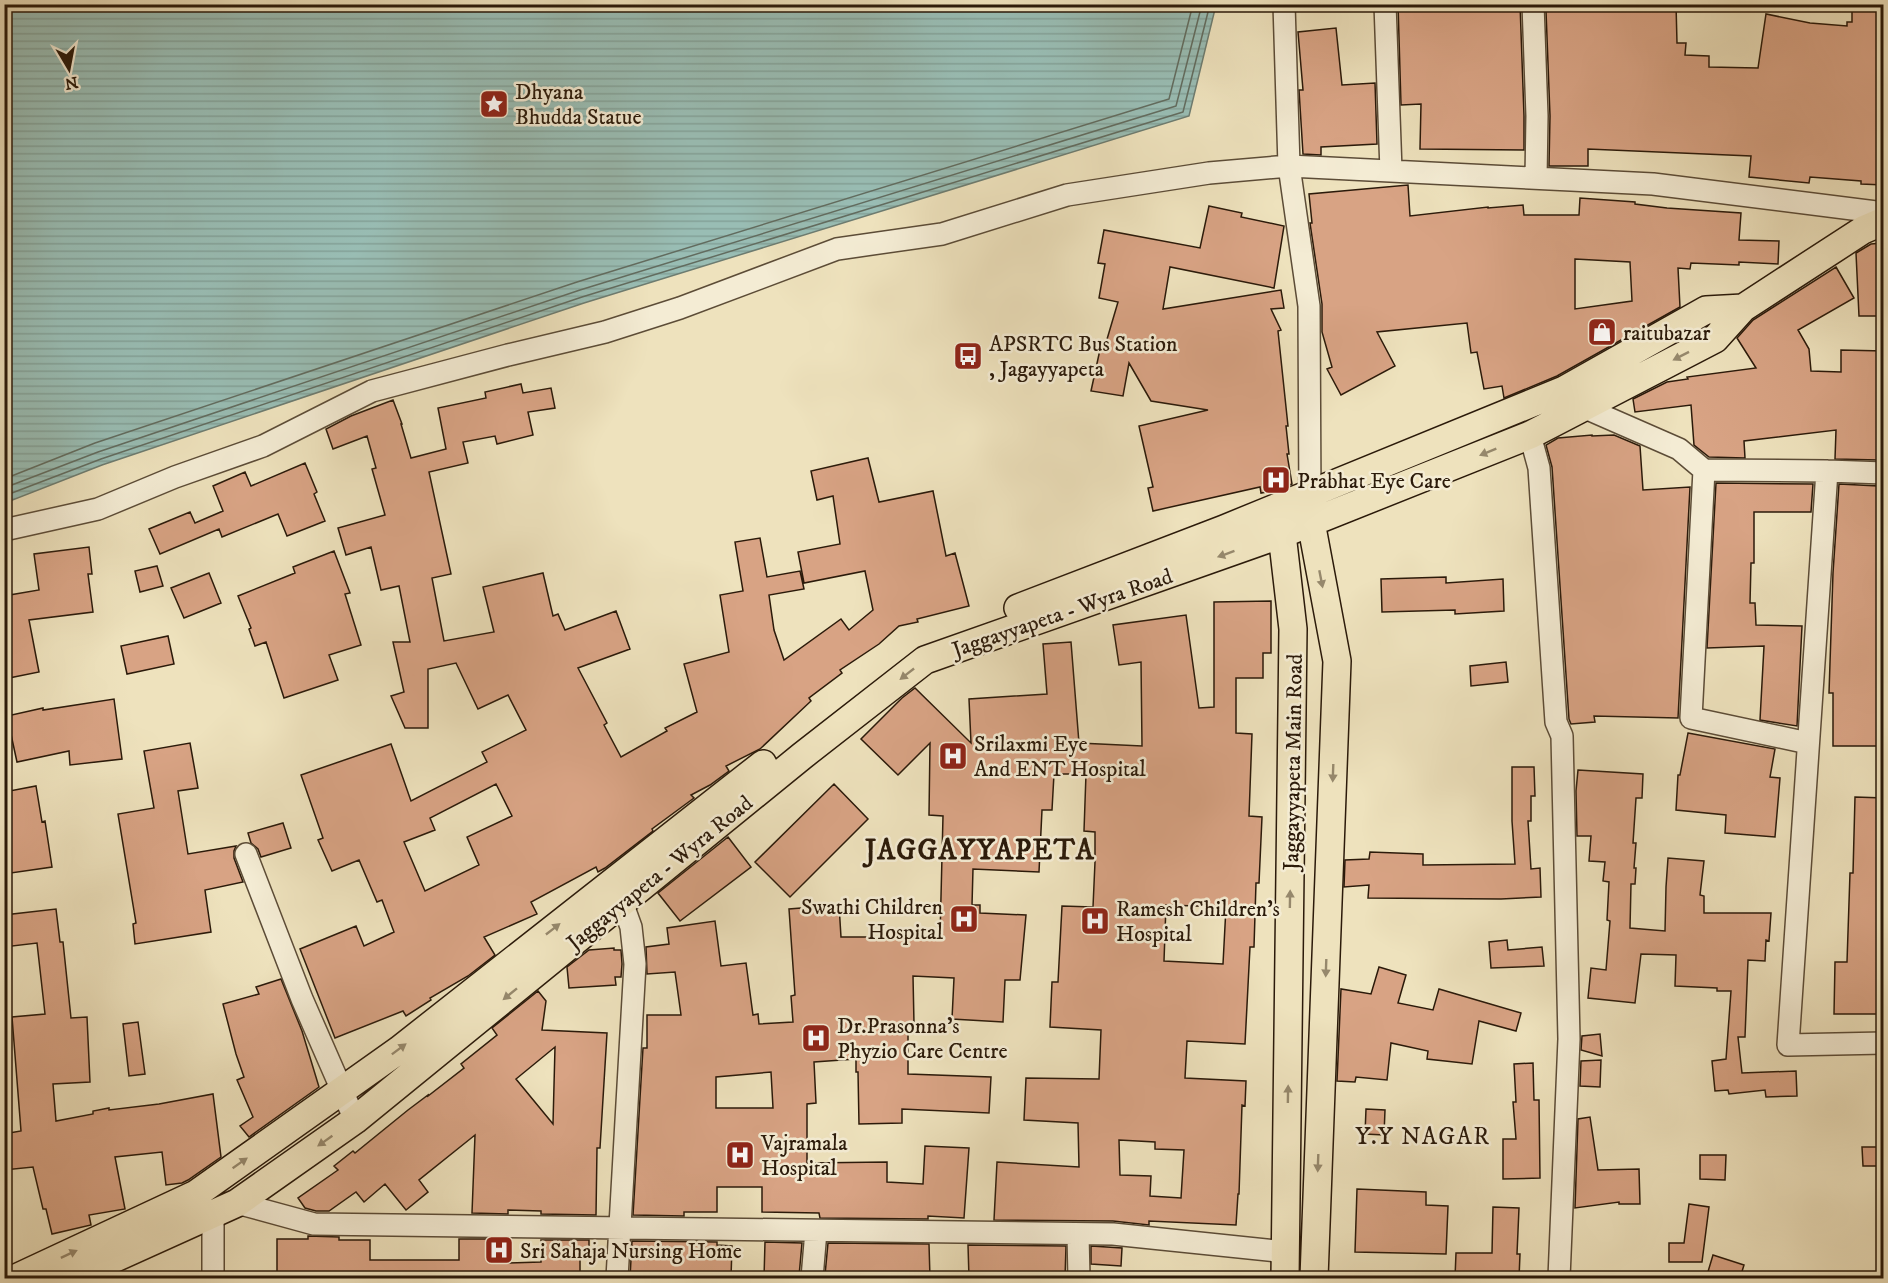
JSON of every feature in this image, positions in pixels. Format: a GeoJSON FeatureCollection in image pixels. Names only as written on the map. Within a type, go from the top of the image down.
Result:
{"type":"FeatureCollection","features":[{"type":"Feature","properties":{"kind":"main road"},"geometry":{"type":"LineString","coordinates":[[16,1278],[196,1194],[399,1050],[908,650],[1203,537],[1564,390],[1707,310],[1743,308],[1863,230],[1884,221]]}},
{"type":"Feature","properties":{"kind":"main road","name":"Jaggayyapeta - Wyra Road"},"geometry":{"type":"LineString","coordinates":[[71,1278],[237,1203],[355,1120],[802,756],[925,660],[1282,534],[1530,435],[1715,339],[1743,308]]}},
{"type":"Feature","properties":{"kind":"main road"},"geometry":{"type":"LineString","coordinates":[[1311,522],[1337,662],[1314,1278]]}},
{"type":"Feature","properties":{"kind":"main road","name":"Jaggayyapeta Main Road"},"geometry":{"type":"LineString","coordinates":[[1282,534],[1293,628],[1285,1278]]}},
{"type":"Feature","properties":{"kind":"street"},"geometry":{"type":"LineString","coordinates":[[1284,4],[1289,166],[1309,306],[1311,522]]}},
{"type":"Feature","properties":{"kind":"street"},"geometry":{"type":"LineString","coordinates":[[1385,4],[1391,171]]}},
{"type":"Feature","properties":{"kind":"street"},"geometry":{"type":"LineString","coordinates":[[1533,4],[1537,116],[1536,178]]}},
{"type":"Feature","properties":{"kind":"street"},"geometry":{"type":"LineString","coordinates":[[4,530],[98,509],[175,477],[263,446],[372,391],[604,332],[680,308],[837,249],[942,234],[1067,195],[1209,173],[1289,166],[1653,184],[1884,213]]}},
{"type":"Feature","properties":{"kind":"street"},"geometry":{"type":"LineString","coordinates":[[1583,407],[1679,449],[1704,470],[1884,473]]}},
{"type":"Feature","properties":{"kind":"street"},"geometry":{"type":"LineString","coordinates":[[1530,435],[1539,468],[1556,722],[1562,736],[1569,1039],[1559,1278]]}},
{"type":"Feature","properties":{"kind":"street"},"geometry":{"type":"LineString","coordinates":[[1704,470],[1691,718],[1808,743]]}},
{"type":"Feature","properties":{"kind":"street"},"geometry":{"type":"LineString","coordinates":[[1827,471],[1788,1046],[1884,1043]]}},
{"type":"Feature","properties":{"kind":"street"},"geometry":{"type":"LineString","coordinates":[[246,854],[302,999],[355,1120]]}},
{"type":"Feature","properties":{"kind":"street"},"geometry":{"type":"LineString","coordinates":[[617,1278],[635,964],[631,927],[622,902]]}},
{"type":"Feature","properties":{"kind":"street"},"geometry":{"type":"LineString","coordinates":[[237,1203],[314,1224],[1113,1234],[1286,1252]]}},
{"type":"Feature","properties":{"kind":"street"},"geometry":{"type":"LineString","coordinates":[[213,1214],[213,1278]]}},
{"type":"Feature","properties":{"kind":"street"},"geometry":{"type":"LineString","coordinates":[[812,1278],[816,1231]]}},
{"type":"Feature","properties":{"kind":"street"},"geometry":{"type":"LineString","coordinates":[[1078,1234],[1079,1278]]}},
{"type":"Feature","properties":{"kind":"water"},"geometry":{"type":"Polygon","coordinates":[[[5,4],[1216,5],[1189,116],[584,303],[102,465],[5,503],[5,4]]]}},
{"type":"Feature","properties":{"kind":"building"},"geometry":{"type":"Polygon","coordinates":[[[1398,4],[1520,4],[1524,150],[1420,149],[1421,104],[1401,105],[1398,4]]]}},
{"type":"Feature","properties":{"kind":"building"},"geometry":{"type":"Polygon","coordinates":[[[1588,4],[1676,4],[1677,43],[1686,43],[1685,55],[1709,56],[1709,67],[1758,68],[1766,14],[1810,23],[1847,26],[1847,22],[1852,22],[1852,4],[1884,4],[1884,185],[1810,177],[1809,183],[1749,177],[1751,156],[1588,149],[1588,166],[1549,166],[1550,116],[1546,11],[1588,10],[1588,4]]]}},
{"type":"Feature","properties":{"kind":"building"},"geometry":{"type":"Polygon","coordinates":[[[1336,28],[1342,85],[1375,83],[1377,144],[1321,147],[1321,155],[1303,154],[1299,90],[1303,90],[1298,32],[1336,28]]]}},
{"type":"Feature","properties":{"kind":"building"},"geometry":{"type":"Polygon","coordinates":[[[1408,185],[1410,216],[1523,205],[1524,215],[1579,215],[1580,198],[1635,202],[1635,204],[1667,208],[1741,213],[1739,240],[1779,241],[1778,264],[1691,263],[1690,269],[1678,268],[1680,307],[1557,376],[1504,398],[1502,386],[1484,389],[1477,352],[1471,353],[1467,323],[1377,332],[1395,366],[1341,395],[1327,369],[1332,367],[1322,332],[1322,304],[1310,223],[1312,223],[1309,194],[1408,185]],[[1575,259],[1575,309],[1632,301],[1630,262],[1575,259]]]}},
{"type":"Feature","properties":{"kind":"building"},"geometry":{"type":"Polygon","coordinates":[[[1209,206],[1242,213],[1241,217],[1284,226],[1274,288],[1170,267],[1163,309],[1281,290],[1284,308],[1271,309],[1281,330],[1278,331],[1288,426],[1286,426],[1289,454],[1287,454],[1292,484],[1261,493],[1260,487],[1153,511],[1148,488],[1153,487],[1139,426],[1208,410],[1151,401],[1129,363],[1123,396],[1091,391],[1101,345],[1105,346],[1118,302],[1099,298],[1105,264],[1098,263],[1104,230],[1200,248],[1209,206]]]}},
{"type":"Feature","properties":{"kind":"building"},"geometry":{"type":"Polygon","coordinates":[[[1882,243],[1884,284],[1882,284],[1882,316],[1859,316],[1856,253],[1871,244],[1882,243]]]}},
{"type":"Feature","properties":{"kind":"building"},"geometry":{"type":"Polygon","coordinates":[[[1836,267],[1854,298],[1798,330],[1809,349],[1811,371],[1841,372],[1841,350],[1884,351],[1884,457],[1879,457],[1879,460],[1835,459],[1836,430],[1744,441],[1745,458],[1709,457],[1694,445],[1691,405],[1635,412],[1633,399],[1667,382],[1688,379],[1687,377],[1756,368],[1737,338],[1753,320],[1836,267]]]}},
{"type":"Feature","properties":{"kind":"building"},"geometry":{"type":"Polygon","coordinates":[[[521,384],[523,393],[551,388],[555,408],[528,412],[533,435],[497,444],[495,436],[463,442],[468,463],[429,472],[451,574],[432,578],[444,641],[494,632],[483,587],[543,573],[553,616],[558,614],[565,630],[616,611],[630,649],[578,668],[607,723],[604,725],[621,757],[667,731],[665,728],[697,712],[684,664],[729,652],[720,595],[743,591],[735,542],[760,538],[767,577],[800,571],[804,589],[769,595],[774,630],[784,660],[841,619],[849,630],[873,610],[865,571],[804,583],[798,552],[840,544],[833,496],[817,500],[811,471],[868,458],[879,502],[933,491],[946,556],[955,553],[969,606],[899,626],[879,644],[840,670],[842,673],[809,698],[811,701],[760,749],[726,766],[729,771],[691,795],[694,798],[605,868],[598,872],[596,867],[531,902],[537,914],[484,937],[495,955],[468,976],[430,998],[431,1000],[406,1016],[403,1011],[335,1038],[300,949],[356,926],[364,946],[394,932],[382,900],[377,902],[359,860],[332,871],[318,840],[323,838],[301,775],[391,744],[411,801],[487,762],[482,752],[526,730],[508,695],[478,709],[456,663],[428,669],[428,728],[405,728],[391,696],[404,692],[393,642],[410,642],[399,586],[381,590],[371,547],[346,555],[338,528],[385,515],[372,469],[376,468],[367,436],[333,449],[326,429],[351,416],[393,400],[411,458],[446,449],[438,408],[486,398],[485,392],[521,384]],[[496,784],[430,818],[435,830],[404,842],[425,891],[479,865],[467,837],[512,816],[496,784]]]}},
{"type":"Feature","properties":{"kind":"building"},"geometry":{"type":"Polygon","coordinates":[[[1614,435],[1640,446],[1643,490],[1690,487],[1678,718],[1594,716],[1595,722],[1571,724],[1569,719],[1552,467],[1546,445],[1558,438],[1614,435]]]}},
{"type":"Feature","properties":{"kind":"building"},"geometry":{"type":"Polygon","coordinates":[[[305,463],[317,492],[314,494],[325,521],[287,536],[278,514],[222,537],[219,529],[160,554],[149,529],[190,512],[195,523],[223,511],[213,486],[245,472],[251,486],[305,463]]]}},
{"type":"Feature","properties":{"kind":"building"},"geometry":{"type":"Polygon","coordinates":[[[1716,483],[1813,484],[1811,512],[1754,512],[1754,563],[1751,563],[1750,603],[1755,603],[1756,625],[1802,626],[1797,726],[1760,720],[1764,646],[1707,648],[1716,483]]]}},
{"type":"Feature","properties":{"kind":"building"},"geometry":{"type":"Polygon","coordinates":[[[1839,484],[1878,486],[1877,518],[1884,519],[1884,746],[1833,746],[1833,693],[1829,693],[1839,484]]]}},
{"type":"Feature","properties":{"kind":"building"},"geometry":{"type":"Polygon","coordinates":[[[89,547],[92,574],[88,574],[93,612],[29,620],[39,672],[4,679],[4,596],[39,590],[34,554],[89,547]]]}},
{"type":"Feature","properties":{"kind":"building"},"geometry":{"type":"Polygon","coordinates":[[[334,551],[350,593],[345,594],[361,645],[329,655],[338,680],[284,698],[266,642],[255,646],[249,629],[251,628],[238,596],[295,573],[293,567],[334,551]]]}},
{"type":"Feature","properties":{"kind":"building"},"geometry":{"type":"Polygon","coordinates":[[[157,566],[163,586],[140,592],[135,571],[157,566]]]}},
{"type":"Feature","properties":{"kind":"building"},"geometry":{"type":"Polygon","coordinates":[[[209,573],[221,603],[184,618],[171,588],[209,573]]]}},
{"type":"Feature","properties":{"kind":"building"},"geometry":{"type":"Polygon","coordinates":[[[1446,577],[1446,583],[1503,579],[1504,611],[1455,614],[1455,610],[1382,612],[1381,579],[1446,577]]]}},
{"type":"Feature","properties":{"kind":"building"},"geometry":{"type":"Polygon","coordinates":[[[1271,601],[1271,653],[1263,653],[1263,678],[1236,678],[1236,733],[1252,734],[1249,816],[1262,817],[1259,883],[1256,883],[1254,947],[1250,947],[1245,1044],[1187,1041],[1185,1078],[1246,1081],[1245,1106],[1242,1105],[1236,1225],[1149,1221],[1149,1225],[1113,1221],[994,1220],[997,1162],[1079,1167],[1078,1123],[1024,1120],[1026,1078],[1099,1079],[1101,1030],[1050,1027],[1052,982],[1058,982],[1062,906],[1093,907],[1095,832],[1084,831],[1086,774],[1054,774],[1052,810],[1042,810],[1039,872],[973,869],[972,905],[980,905],[980,913],[1026,915],[1020,980],[1005,980],[1003,1022],[952,1019],[954,978],[913,976],[914,1024],[908,1025],[908,1074],[991,1077],[989,1113],[902,1109],[902,1123],[859,1124],[856,1059],[814,1062],[816,1103],[807,1104],[807,1163],[887,1162],[887,1182],[923,1184],[925,1146],[969,1148],[964,1218],[928,1216],[928,1219],[820,1218],[819,1213],[762,1212],[762,1187],[717,1187],[717,1212],[684,1212],[684,1216],[633,1215],[643,1048],[647,1048],[647,1015],[681,1015],[675,972],[647,974],[646,947],[669,944],[667,928],[715,921],[721,966],[746,963],[753,1015],[758,1014],[759,1024],[793,1022],[791,996],[795,995],[789,909],[839,905],[841,937],[940,937],[943,816],[929,815],[930,743],[898,775],[861,739],[915,688],[971,743],[969,699],[1047,694],[1043,644],[1071,642],[1079,743],[1142,746],[1141,662],[1119,665],[1113,625],[1186,615],[1199,708],[1214,707],[1214,602],[1271,601]],[[1166,905],[1164,961],[1223,964],[1226,907],[1166,905]],[[771,1072],[716,1077],[716,1108],[773,1108],[771,1072]],[[1119,1140],[1120,1175],[1151,1176],[1150,1196],[1181,1198],[1184,1150],[1155,1149],[1155,1142],[1119,1140]]]}},
{"type":"Feature","properties":{"kind":"building"},"geometry":{"type":"Polygon","coordinates":[[[168,636],[174,664],[127,674],[121,646],[168,636]]]}},
{"type":"Feature","properties":{"kind":"building"},"geometry":{"type":"Polygon","coordinates":[[[1506,662],[1508,682],[1471,686],[1470,666],[1506,662]]]}},
{"type":"Feature","properties":{"kind":"building"},"geometry":{"type":"Polygon","coordinates":[[[114,699],[122,759],[70,765],[69,751],[17,762],[7,716],[43,708],[43,710],[114,699]]]}},
{"type":"Feature","properties":{"kind":"building"},"geometry":{"type":"Polygon","coordinates":[[[1688,733],[1775,749],[1770,777],[1780,778],[1775,837],[1725,833],[1726,815],[1676,810],[1678,775],[1680,775],[1688,733]]]}},
{"type":"Feature","properties":{"kind":"building"},"geometry":{"type":"Polygon","coordinates":[[[190,743],[198,788],[178,791],[188,854],[236,846],[234,858],[243,882],[205,890],[211,932],[135,944],[133,924],[136,923],[118,814],[154,808],[144,751],[190,743]]]}},
{"type":"Feature","properties":{"kind":"building"},"geometry":{"type":"Polygon","coordinates":[[[1512,767],[1534,767],[1535,796],[1531,796],[1531,821],[1528,821],[1531,869],[1540,868],[1541,897],[1368,898],[1369,885],[1344,887],[1345,860],[1369,859],[1370,852],[1423,854],[1423,865],[1515,864],[1512,767]]]}},
{"type":"Feature","properties":{"kind":"building"},"geometry":{"type":"Polygon","coordinates":[[[1578,770],[1643,774],[1642,798],[1636,798],[1633,843],[1636,843],[1634,868],[1636,868],[1635,884],[1631,884],[1630,928],[1665,931],[1668,858],[1704,861],[1700,895],[1704,896],[1704,913],[1771,913],[1765,961],[1748,960],[1745,1037],[1738,1037],[1742,1073],[1796,1071],[1797,1096],[1766,1097],[1765,1090],[1729,1094],[1728,1090],[1715,1091],[1712,1061],[1726,1059],[1731,991],[1675,986],[1676,955],[1641,954],[1635,1003],[1588,998],[1591,968],[1606,970],[1610,921],[1607,920],[1609,882],[1603,881],[1605,862],[1589,861],[1591,836],[1577,836],[1578,770]]]}},
{"type":"Feature","properties":{"kind":"building"},"geometry":{"type":"Polygon","coordinates":[[[834,784],[868,819],[790,897],[755,862],[834,784]]]}},
{"type":"Feature","properties":{"kind":"building"},"geometry":{"type":"Polygon","coordinates":[[[36,786],[42,822],[45,821],[52,867],[4,874],[4,792],[36,786]]]}},
{"type":"Feature","properties":{"kind":"building"},"geometry":{"type":"Polygon","coordinates":[[[1855,797],[1884,798],[1884,1014],[1834,1014],[1835,962],[1847,962],[1855,797]]]}},
{"type":"Feature","properties":{"kind":"building"},"geometry":{"type":"Polygon","coordinates":[[[283,823],[291,848],[261,857],[258,849],[251,843],[248,833],[283,823]]]}},
{"type":"Feature","properties":{"kind":"building"},"geometry":{"type":"Polygon","coordinates":[[[728,837],[751,867],[680,921],[658,893],[728,837]]]}},
{"type":"Feature","properties":{"kind":"building"},"geometry":{"type":"Polygon","coordinates":[[[56,909],[60,942],[63,942],[71,1018],[87,1017],[90,1082],[53,1084],[56,1121],[93,1114],[93,1111],[109,1108],[109,1110],[159,1104],[213,1094],[221,1157],[188,1180],[166,1185],[162,1152],[115,1157],[125,1209],[89,1215],[91,1225],[52,1234],[46,1209],[43,1209],[33,1167],[4,1170],[4,1134],[21,1131],[12,1017],[45,1014],[37,943],[4,947],[4,915],[56,909]]]}},
{"type":"Feature","properties":{"kind":"building"},"geometry":{"type":"Polygon","coordinates":[[[1507,940],[1508,950],[1542,947],[1544,966],[1491,968],[1489,942],[1507,940]]]}},
{"type":"Feature","properties":{"kind":"building"},"geometry":{"type":"Polygon","coordinates":[[[614,948],[614,950],[621,950],[622,964],[621,977],[615,977],[616,985],[569,988],[567,967],[589,950],[614,948]]]}},
{"type":"Feature","properties":{"kind":"building"},"geometry":{"type":"Polygon","coordinates":[[[1379,967],[1406,975],[1398,1003],[1433,1010],[1439,989],[1521,1013],[1516,1031],[1479,1021],[1472,1064],[1427,1059],[1428,1051],[1391,1043],[1387,1080],[1356,1077],[1355,1082],[1337,1081],[1341,989],[1371,994],[1379,967]]]}},
{"type":"Feature","properties":{"kind":"building"},"geometry":{"type":"Polygon","coordinates":[[[281,979],[302,1031],[319,1087],[249,1137],[240,1126],[253,1117],[237,1080],[244,1077],[223,1004],[259,994],[256,987],[281,979]]]}},
{"type":"Feature","properties":{"kind":"building"},"geometry":{"type":"Polygon","coordinates":[[[538,991],[546,1001],[542,1030],[607,1033],[600,1148],[597,1148],[596,1215],[541,1214],[541,1211],[508,1210],[508,1214],[472,1213],[475,1135],[419,1180],[428,1192],[406,1210],[385,1184],[364,1202],[356,1192],[329,1211],[305,1208],[298,1198],[338,1170],[334,1166],[353,1151],[355,1153],[464,1068],[461,1064],[497,1035],[492,1028],[538,991]],[[555,1047],[516,1079],[553,1124],[555,1047]]]}},
{"type":"Feature","properties":{"kind":"building"},"geometry":{"type":"Polygon","coordinates":[[[138,1022],[145,1074],[129,1076],[123,1024],[138,1022]]]}},
{"type":"Feature","properties":{"kind":"building"},"geometry":{"type":"Polygon","coordinates":[[[1600,1034],[1602,1056],[1581,1050],[1582,1036],[1600,1034]]]}},
{"type":"Feature","properties":{"kind":"building"},"geometry":{"type":"Polygon","coordinates":[[[1601,1060],[1600,1087],[1580,1086],[1581,1061],[1601,1060]]]}},
{"type":"Feature","properties":{"kind":"building"},"geometry":{"type":"Polygon","coordinates":[[[1533,1063],[1534,1100],[1539,1100],[1540,1178],[1503,1179],[1503,1139],[1516,1139],[1513,1102],[1516,1102],[1514,1064],[1533,1063]]]}},
{"type":"Feature","properties":{"kind":"building"},"geometry":{"type":"Polygon","coordinates":[[[1366,1109],[1385,1110],[1384,1135],[1365,1134],[1366,1109]]]}},
{"type":"Feature","properties":{"kind":"building"},"geometry":{"type":"Polygon","coordinates":[[[1590,1117],[1598,1170],[1639,1169],[1640,1204],[1619,1204],[1619,1202],[1575,1208],[1578,1119],[1590,1117]]]}},
{"type":"Feature","properties":{"kind":"building"},"geometry":{"type":"Polygon","coordinates":[[[1862,1147],[1884,1147],[1884,1166],[1863,1166],[1862,1147]]]}},
{"type":"Feature","properties":{"kind":"building"},"geometry":{"type":"Polygon","coordinates":[[[1700,1155],[1726,1155],[1725,1180],[1700,1179],[1700,1155]]]}},
{"type":"Feature","properties":{"kind":"building"},"geometry":{"type":"Polygon","coordinates":[[[1357,1189],[1426,1192],[1426,1205],[1448,1206],[1446,1254],[1355,1252],[1357,1189]]]}},
{"type":"Feature","properties":{"kind":"building"},"geometry":{"type":"Polygon","coordinates":[[[1689,1204],[1709,1207],[1702,1262],[1669,1262],[1669,1243],[1684,1243],[1689,1204]]]}},
{"type":"Feature","properties":{"kind":"building"},"geometry":{"type":"Polygon","coordinates":[[[1493,1207],[1519,1208],[1517,1254],[1520,1254],[1519,1278],[1455,1278],[1456,1253],[1492,1253],[1493,1207]]]}},
{"type":"Feature","properties":{"kind":"building"},"geometry":{"type":"Polygon","coordinates":[[[308,1236],[339,1237],[339,1240],[370,1240],[370,1260],[459,1260],[459,1239],[509,1239],[509,1263],[541,1262],[541,1240],[589,1240],[589,1258],[580,1258],[580,1278],[277,1278],[277,1239],[308,1239],[308,1236]]]}},
{"type":"Feature","properties":{"kind":"building"},"geometry":{"type":"Polygon","coordinates":[[[632,1241],[717,1242],[717,1245],[732,1246],[731,1278],[630,1278],[632,1241]]]}},
{"type":"Feature","properties":{"kind":"building"},"geometry":{"type":"Polygon","coordinates":[[[765,1242],[802,1243],[797,1278],[764,1278],[765,1242]]]}},
{"type":"Feature","properties":{"kind":"building"},"geometry":{"type":"Polygon","coordinates":[[[828,1243],[929,1244],[930,1278],[886,1278],[886,1272],[825,1275],[828,1243]]]}},
{"type":"Feature","properties":{"kind":"building"},"geometry":{"type":"Polygon","coordinates":[[[968,1245],[1066,1246],[1065,1278],[969,1278],[968,1245]]]}},
{"type":"Feature","properties":{"kind":"building"},"geometry":{"type":"Polygon","coordinates":[[[1091,1246],[1122,1248],[1121,1266],[1091,1264],[1091,1246]]]}},
{"type":"Feature","properties":{"kind":"building"},"geometry":{"type":"Polygon","coordinates":[[[1713,1255],[1744,1265],[1740,1278],[1719,1278],[1707,1275],[1713,1255]]]}},
{"type":"Feature","properties":{"kind":"place","name":"Dhyana Bhudda Statue"},"geometry":{"type":"Point","coordinates":[494,104]}},
{"type":"Feature","properties":{"kind":"place","name":"raitubazar"},"geometry":{"type":"Point","coordinates":[1602,332]}},
{"type":"Feature","properties":{"kind":"place","name":"APSRTC Bus Station , Jagayyapeta"},"geometry":{"type":"Point","coordinates":[968,356]}},
{"type":"Feature","properties":{"kind":"place","name":"Prabhat Eye Care"},"geometry":{"type":"Point","coordinates":[1276,480]}},
{"type":"Feature","properties":{"kind":"place","name":"Srilaxmi Eye And ENT Hospital"},"geometry":{"type":"Point","coordinates":[953,756]}},
{"type":"Feature","properties":{"kind":"place","name":"Swathi Children Hospital"},"geometry":{"type":"Point","coordinates":[964,919]}},
{"type":"Feature","properties":{"kind":"place","name":"Ramesh Children's Hospital"},"geometry":{"type":"Point","coordinates":[1095,921]}},
{"type":"Feature","properties":{"kind":"place","name":"Dr.Prasonna's Phyzio Care Centre"},"geometry":{"type":"Point","coordinates":[816,1038]}},
{"type":"Feature","properties":{"kind":"place","name":"Vajramala Hospital"},"geometry":{"type":"Point","coordinates":[740,1155]}},
{"type":"Feature","properties":{"kind":"place","name":"Sri Sahaja Nursing Home"},"geometry":{"type":"Point","coordinates":[499,1250]}},
{"type":"Feature","properties":{"kind":"district","name":"JAGGAYYAPETA"},"geometry":{"type":"Point","coordinates":[980,849]}},
{"type":"Feature","properties":{"kind":"district","name":"Y.Y NAGAR"},"geometry":{"type":"Point","coordinates":[1423,1136]}}]}
